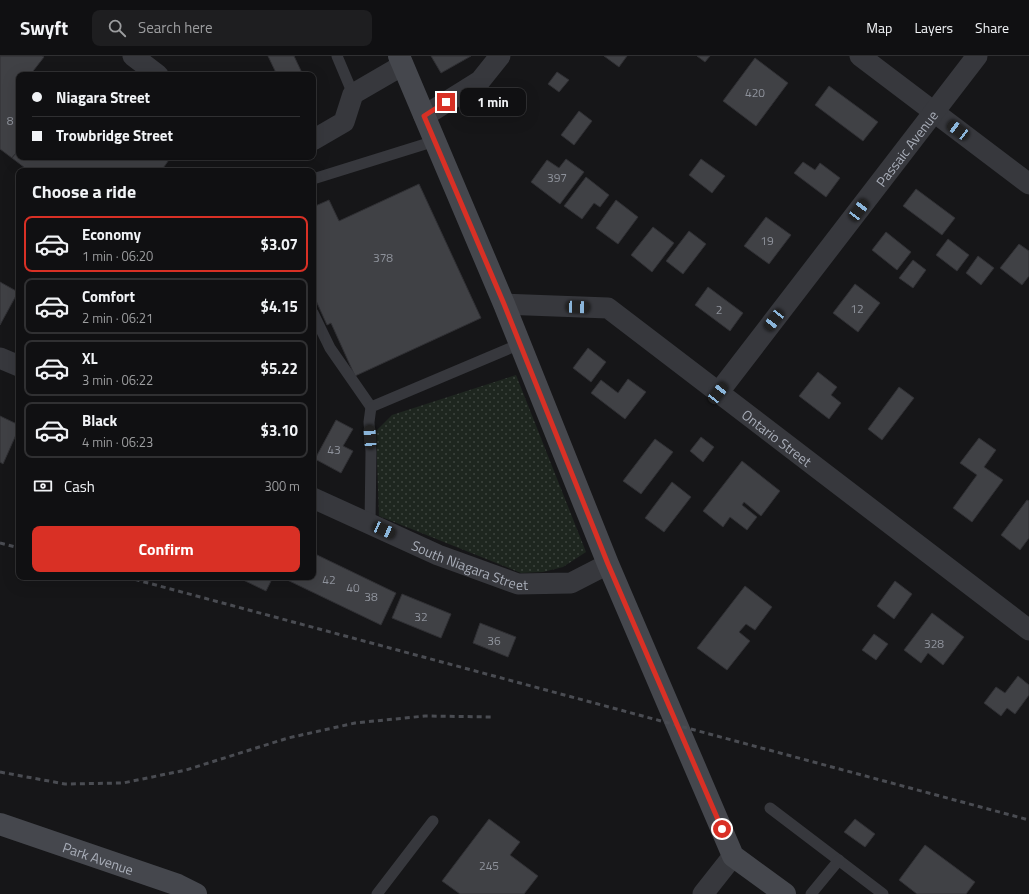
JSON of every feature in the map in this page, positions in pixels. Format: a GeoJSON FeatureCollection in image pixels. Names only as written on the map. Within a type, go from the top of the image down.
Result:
{"type":"FeatureCollection","features":[{"type":"Feature","properties":{"kind":"street"},"geometry":{"type":"LineString","coordinates":[[133,56],[154,72]]}},
{"type":"Feature","properties":{"kind":"street"},"geometry":{"type":"LineString","coordinates":[[424,116],[480,81],[500,56]]}},
{"type":"Feature","properties":{"kind":"street"},"geometry":{"type":"LineString","coordinates":[[860,56],[1029,184]]}},
{"type":"Feature","properties":{"kind":"street","name":"Passaic Avenue"},"geometry":{"type":"LineString","coordinates":[[718,393],[977,56]]}},
{"type":"Feature","properties":{"kind":"street"},"geometry":{"type":"LineString","coordinates":[[316,138],[344,122],[353,94],[401,61],[504,304],[608,564],[733,856],[785,894]]}},
{"type":"Feature","properties":{"kind":"street","name":"Ontario Street"},"geometry":{"type":"LineString","coordinates":[[504,304],[608,308],[1029,630]]}},
{"type":"Feature","properties":{"kind":"street"},"geometry":{"type":"LineString","coordinates":[[0,358],[16,365]]}},
{"type":"Feature","properties":{"kind":"street","name":"South Niagara Street"},"geometry":{"type":"LineString","coordinates":[[316,499],[438,555],[518,584],[571,583],[608,564]]}},
{"type":"Feature","properties":{"kind":"street","name":"Park Avenue"},"geometry":{"type":"LineString","coordinates":[[0,824],[182,891]]}},
{"type":"Feature","properties":{"kind":"street"},"geometry":{"type":"LineString","coordinates":[[703,894],[733,856]]}},
{"type":"Feature","properties":{"kind":"lane"},"geometry":{"type":"LineString","coordinates":[[337,56],[353,94]]}},
{"type":"Feature","properties":{"kind":"lane"},"geometry":{"type":"LineString","coordinates":[[316,178],[435,141]]}},
{"type":"Feature","properties":{"kind":"lane"},"geometry":{"type":"LineString","coordinates":[[316,319],[330,348],[371,407],[369,422],[371,452],[370,524]]}},
{"type":"Feature","properties":{"kind":"lane"},"geometry":{"type":"LineString","coordinates":[[371,407],[520,344]]}},
{"type":"Feature","properties":{"kind":"lane"},"geometry":{"type":"LineString","coordinates":[[770,808],[883,894]]}},
{"type":"Feature","properties":{"kind":"lane"},"geometry":{"type":"LineString","coordinates":[[377,894],[433,821]]}},
{"type":"Feature","properties":{"kind":"lane"},"geometry":{"type":"LineString","coordinates":[[811,894],[838,860]]}},
{"type":"Feature","properties":{"kind":"shaded area"},"geometry":{"type":"Polygon","coordinates":[[[516,375],[586,552],[563,567],[543,572],[521,573],[379,516],[376,431],[392,415],[516,375]]]}},
{"type":"Feature","properties":{"kind":"building"},"geometry":{"type":"Polygon","coordinates":[[[0,56],[42,56],[44,57],[32,72],[16,72],[16,153],[12,158],[0,149],[0,56]]]}},
{"type":"Feature","properties":{"kind":"building"},"geometry":{"type":"Polygon","coordinates":[[[268,56],[294,56],[302,72],[276,72],[268,56]]]}},
{"type":"Feature","properties":{"kind":"building"},"geometry":{"type":"Polygon","coordinates":[[[431,56],[471,56],[441,73],[431,56]]]}},
{"type":"Feature","properties":{"kind":"building"},"geometry":{"type":"Polygon","coordinates":[[[604,56],[627,56],[619,67],[604,56]]]}},
{"type":"Feature","properties":{"kind":"building"},"geometry":{"type":"Polygon","coordinates":[[[697,56],[710,56],[705,62],[697,56]]]}},
{"type":"Feature","properties":{"kind":"building"},"geometry":{"type":"Polygon","coordinates":[[[755,58],[788,83],[756,126],[723,101],[755,58]]]}},
{"type":"Feature","properties":{"kind":"building"},"geometry":{"type":"Polygon","coordinates":[[[557,72],[569,80],[559,92],[548,84],[557,72]]]}},
{"type":"Feature","properties":{"kind":"building"},"geometry":{"type":"Polygon","coordinates":[[[829,86],[878,122],[863,141],[815,105],[829,86]]]}},
{"type":"Feature","properties":{"kind":"building"},"geometry":{"type":"Polygon","coordinates":[[[579,111],[592,121],[574,145],[561,135],[579,111]]]}},
{"type":"Feature","properties":{"kind":"building"},"geometry":{"type":"Polygon","coordinates":[[[16,153],[16,160],[169,160],[163,168],[25,168],[12,158],[16,153]]]}},
{"type":"Feature","properties":{"kind":"building"},"geometry":{"type":"Polygon","coordinates":[[[566,159],[584,172],[560,204],[531,182],[547,160],[559,168],[566,159]]]}},
{"type":"Feature","properties":{"kind":"building"},"geometry":{"type":"Polygon","coordinates":[[[701,159],[725,176],[712,193],[689,175],[701,159]]]}},
{"type":"Feature","properties":{"kind":"building"},"geometry":{"type":"Polygon","coordinates":[[[803,162],[815,170],[820,163],[840,178],[826,197],[794,173],[803,162]]]}},
{"type":"Feature","properties":{"kind":"building"},"geometry":{"type":"Polygon","coordinates":[[[586,177],[609,195],[600,207],[594,203],[582,219],[564,206],[586,177]]]}},
{"type":"Feature","properties":{"kind":"building"},"geometry":{"type":"Polygon","coordinates":[[[419,184],[481,318],[355,376],[331,323],[327,325],[316,301],[316,206],[329,200],[339,221],[419,184]]]}},
{"type":"Feature","properties":{"kind":"building"},"geometry":{"type":"Polygon","coordinates":[[[916,189],[955,218],[942,235],[903,206],[916,189]]]}},
{"type":"Feature","properties":{"kind":"building"},"geometry":{"type":"Polygon","coordinates":[[[616,200],[638,217],[618,244],[596,228],[616,200]]]}},
{"type":"Feature","properties":{"kind":"building"},"geometry":{"type":"Polygon","coordinates":[[[766,217],[791,235],[769,264],[744,246],[766,217]]]}},
{"type":"Feature","properties":{"kind":"building"},"geometry":{"type":"Polygon","coordinates":[[[653,227],[674,243],[652,272],[631,255],[653,227]]]}},
{"type":"Feature","properties":{"kind":"building"},"geometry":{"type":"Polygon","coordinates":[[[689,231],[706,244],[683,274],[666,261],[689,231]]]}},
{"type":"Feature","properties":{"kind":"building"},"geometry":{"type":"Polygon","coordinates":[[[886,232],[911,252],[897,270],[872,250],[886,232]]]}},
{"type":"Feature","properties":{"kind":"building"},"geometry":{"type":"Polygon","coordinates":[[[948,239],[969,255],[957,271],[936,255],[948,239]]]}},
{"type":"Feature","properties":{"kind":"building"},"geometry":{"type":"Polygon","coordinates":[[[1019,244],[1029,251],[1029,276],[1022,285],[1000,268],[1019,244]]]}},
{"type":"Feature","properties":{"kind":"building"},"geometry":{"type":"Polygon","coordinates":[[[978,256],[994,268],[981,285],[966,273],[978,256]]]}},
{"type":"Feature","properties":{"kind":"building"},"geometry":{"type":"Polygon","coordinates":[[[913,260],[926,270],[913,288],[899,278],[913,260]]]}},
{"type":"Feature","properties":{"kind":"building"},"geometry":{"type":"Polygon","coordinates":[[[0,282],[16,291],[16,296],[0,325],[0,282]]]}},
{"type":"Feature","properties":{"kind":"building"},"geometry":{"type":"Polygon","coordinates":[[[855,284],[880,303],[858,332],[833,313],[855,284]]]}},
{"type":"Feature","properties":{"kind":"building"},"geometry":{"type":"Polygon","coordinates":[[[708,287],[743,313],[730,331],[695,305],[708,287]]]}},
{"type":"Feature","properties":{"kind":"building"},"geometry":{"type":"Polygon","coordinates":[[[588,348],[606,362],[591,382],[573,368],[588,348]]]}},
{"type":"Feature","properties":{"kind":"building"},"geometry":{"type":"Polygon","coordinates":[[[818,372],[837,387],[831,395],[841,403],[829,419],[799,396],[818,372]]]}},
{"type":"Feature","properties":{"kind":"building"},"geometry":{"type":"Polygon","coordinates":[[[628,379],[646,392],[625,419],[591,393],[601,380],[618,393],[628,379]]]}},
{"type":"Feature","properties":{"kind":"building"},"geometry":{"type":"Polygon","coordinates":[[[899,387],[914,398],[882,440],[868,429],[899,387]]]}},
{"type":"Feature","properties":{"kind":"building"},"geometry":{"type":"Polygon","coordinates":[[[0,416],[16,424],[16,435],[3,464],[0,462],[0,416]]]}},
{"type":"Feature","properties":{"kind":"building"},"geometry":{"type":"Polygon","coordinates":[[[336,420],[353,429],[343,446],[353,451],[341,473],[316,460],[336,420]]]}},
{"type":"Feature","properties":{"kind":"building"},"geometry":{"type":"Polygon","coordinates":[[[701,437],[714,447],[703,462],[690,451],[701,437]]]}},
{"type":"Feature","properties":{"kind":"building"},"geometry":{"type":"Polygon","coordinates":[[[979,438],[996,450],[984,467],[1003,480],[972,522],[953,508],[977,475],[960,463],[979,438]]]}},
{"type":"Feature","properties":{"kind":"building"},"geometry":{"type":"Polygon","coordinates":[[[655,439],[673,452],[641,494],[623,481],[655,439]]]}},
{"type":"Feature","properties":{"kind":"building"},"geometry":{"type":"Polygon","coordinates":[[[742,461],[780,491],[761,516],[744,502],[742,505],[757,517],[747,530],[730,517],[723,527],[703,511],[742,461]]]}},
{"type":"Feature","properties":{"kind":"building"},"geometry":{"type":"Polygon","coordinates":[[[672,482],[691,497],[664,532],[645,518],[672,482]]]}},
{"type":"Feature","properties":{"kind":"building"},"geometry":{"type":"Polygon","coordinates":[[[1027,500],[1029,501],[1029,538],[1020,550],[1001,535],[1027,500]]]}},
{"type":"Feature","properties":{"kind":"building"},"geometry":{"type":"Polygon","coordinates":[[[316,554],[396,593],[381,625],[287,580],[316,580],[316,554]]]}},
{"type":"Feature","properties":{"kind":"building"},"geometry":{"type":"Polygon","coordinates":[[[243,580],[272,580],[266,591],[243,580]]]}},
{"type":"Feature","properties":{"kind":"building"},"geometry":{"type":"Polygon","coordinates":[[[895,581],[912,594],[894,619],[877,606],[895,581]]]}},
{"type":"Feature","properties":{"kind":"building"},"geometry":{"type":"Polygon","coordinates":[[[745,586],[772,607],[755,630],[746,624],[739,632],[750,641],[727,670],[697,648],[745,586]]]}},
{"type":"Feature","properties":{"kind":"building"},"geometry":{"type":"Polygon","coordinates":[[[402,594],[451,614],[441,638],[392,618],[402,594]]]}},
{"type":"Feature","properties":{"kind":"building"},"geometry":{"type":"Polygon","coordinates":[[[932,613],[964,637],[943,665],[928,653],[921,663],[904,650],[932,613]]]}},
{"type":"Feature","properties":{"kind":"building"},"geometry":{"type":"Polygon","coordinates":[[[480,623],[516,637],[508,657],[473,643],[480,623]]]}},
{"type":"Feature","properties":{"kind":"building"},"geometry":{"type":"Polygon","coordinates":[[[874,634],[888,644],[876,660],[862,650],[874,634]]]}},
{"type":"Feature","properties":{"kind":"building"},"geometry":{"type":"Polygon","coordinates":[[[1018,676],[1029,685],[1029,695],[1015,714],[1007,708],[1001,716],[984,703],[996,687],[1005,693],[1018,676]]]}},
{"type":"Feature","properties":{"kind":"building"},"geometry":{"type":"Polygon","coordinates":[[[489,819],[520,842],[510,855],[538,876],[524,894],[460,894],[442,881],[489,819]]]}},
{"type":"Feature","properties":{"kind":"building"},"geometry":{"type":"Polygon","coordinates":[[[855,819],[875,834],[865,847],[844,832],[855,819]]]}},
{"type":"Feature","properties":{"kind":"building"},"geometry":{"type":"Polygon","coordinates":[[[925,845],[975,882],[966,894],[917,894],[899,880],[925,845]]]}},
{"type":"Feature","properties":{"kind":"railway"},"geometry":{"type":"LineString","coordinates":[[0,543],[16,547]]}},
{"type":"Feature","properties":{"kind":"railway"},"geometry":{"type":"LineString","coordinates":[[137,580],[1029,820]]}},
{"type":"Feature","properties":{"kind":"railway"},"geometry":{"type":"LineString","coordinates":[[0,772],[65,784],[123,783],[186,770],[288,738],[355,723],[425,716],[494,717]]}},
{"type":"Feature","properties":{"kind":"route"},"geometry":{"type":"LineString","coordinates":[[446,102],[424,116],[504,304],[608,564],[722,829]]}}]}
